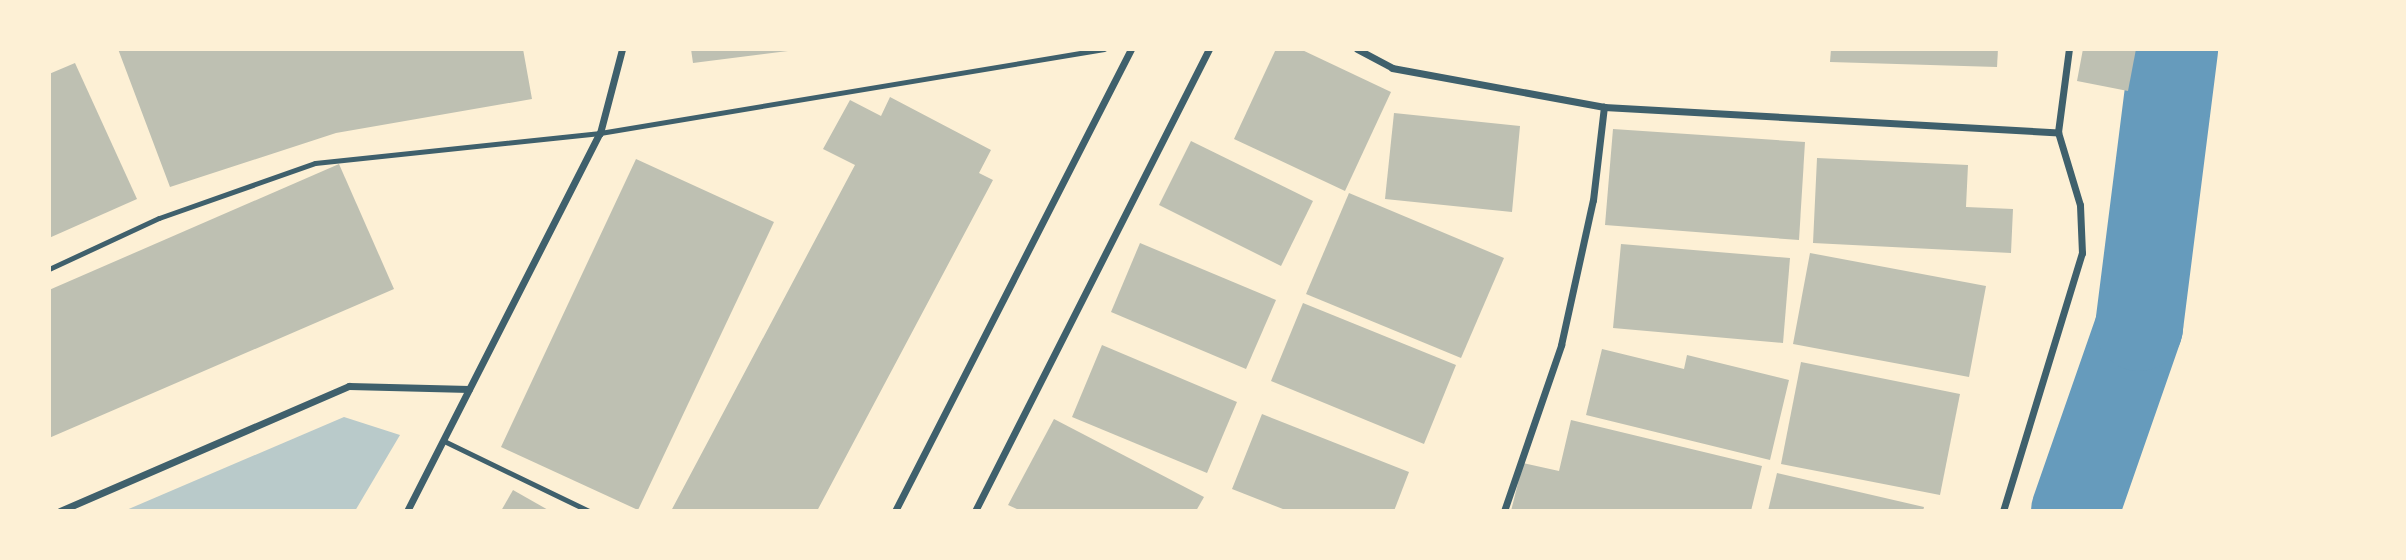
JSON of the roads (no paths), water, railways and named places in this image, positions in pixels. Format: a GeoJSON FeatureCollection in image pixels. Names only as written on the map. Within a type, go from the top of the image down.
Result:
{"type":"FeatureCollection","features":[{"type":"Feature","properties":{"kind":"street"},"geometry":{"type":"LineString","coordinates":[[407,511],[600,134],[622,49]]}},
{"type":"Feature","properties":{"kind":"street"},"geometry":{"type":"LineString","coordinates":[[895,511],[1131,49]]}},
{"type":"Feature","properties":{"kind":"street"},"geometry":{"type":"LineString","coordinates":[[975,511],[1209,49]]}},
{"type":"Feature","properties":{"kind":"street"},"geometry":{"type":"LineString","coordinates":[[1357,49],[1392,68],[1604,107],[2058,132]]}},
{"type":"Feature","properties":{"kind":"street"},"geometry":{"type":"LineString","coordinates":[[2003,511],[2082,253],[2080,205],[2058,132],[2069,49]]}},
{"type":"Feature","properties":{"kind":"street"},"geometry":{"type":"LineString","coordinates":[[1504,511],[1561,345],[1593,200],[1604,107]]}},
{"type":"Feature","properties":{"kind":"street"},"geometry":{"type":"LineString","coordinates":[[60,511],[349,386],[469,389]]}},
{"type":"Feature","properties":{"kind":"lane"},"geometry":{"type":"LineString","coordinates":[[49,269],[159,218],[315,163],[600,134],[1104,49]]}},
{"type":"Feature","properties":{"kind":"lane"},"geometry":{"type":"LineString","coordinates":[[444,441],[589,511]]}},
{"type":"Feature","properties":{"kind":"waterway"},"geometry":{"type":"LineString","coordinates":[[2075,511],[2139,327],[2174,49]]}}]}
